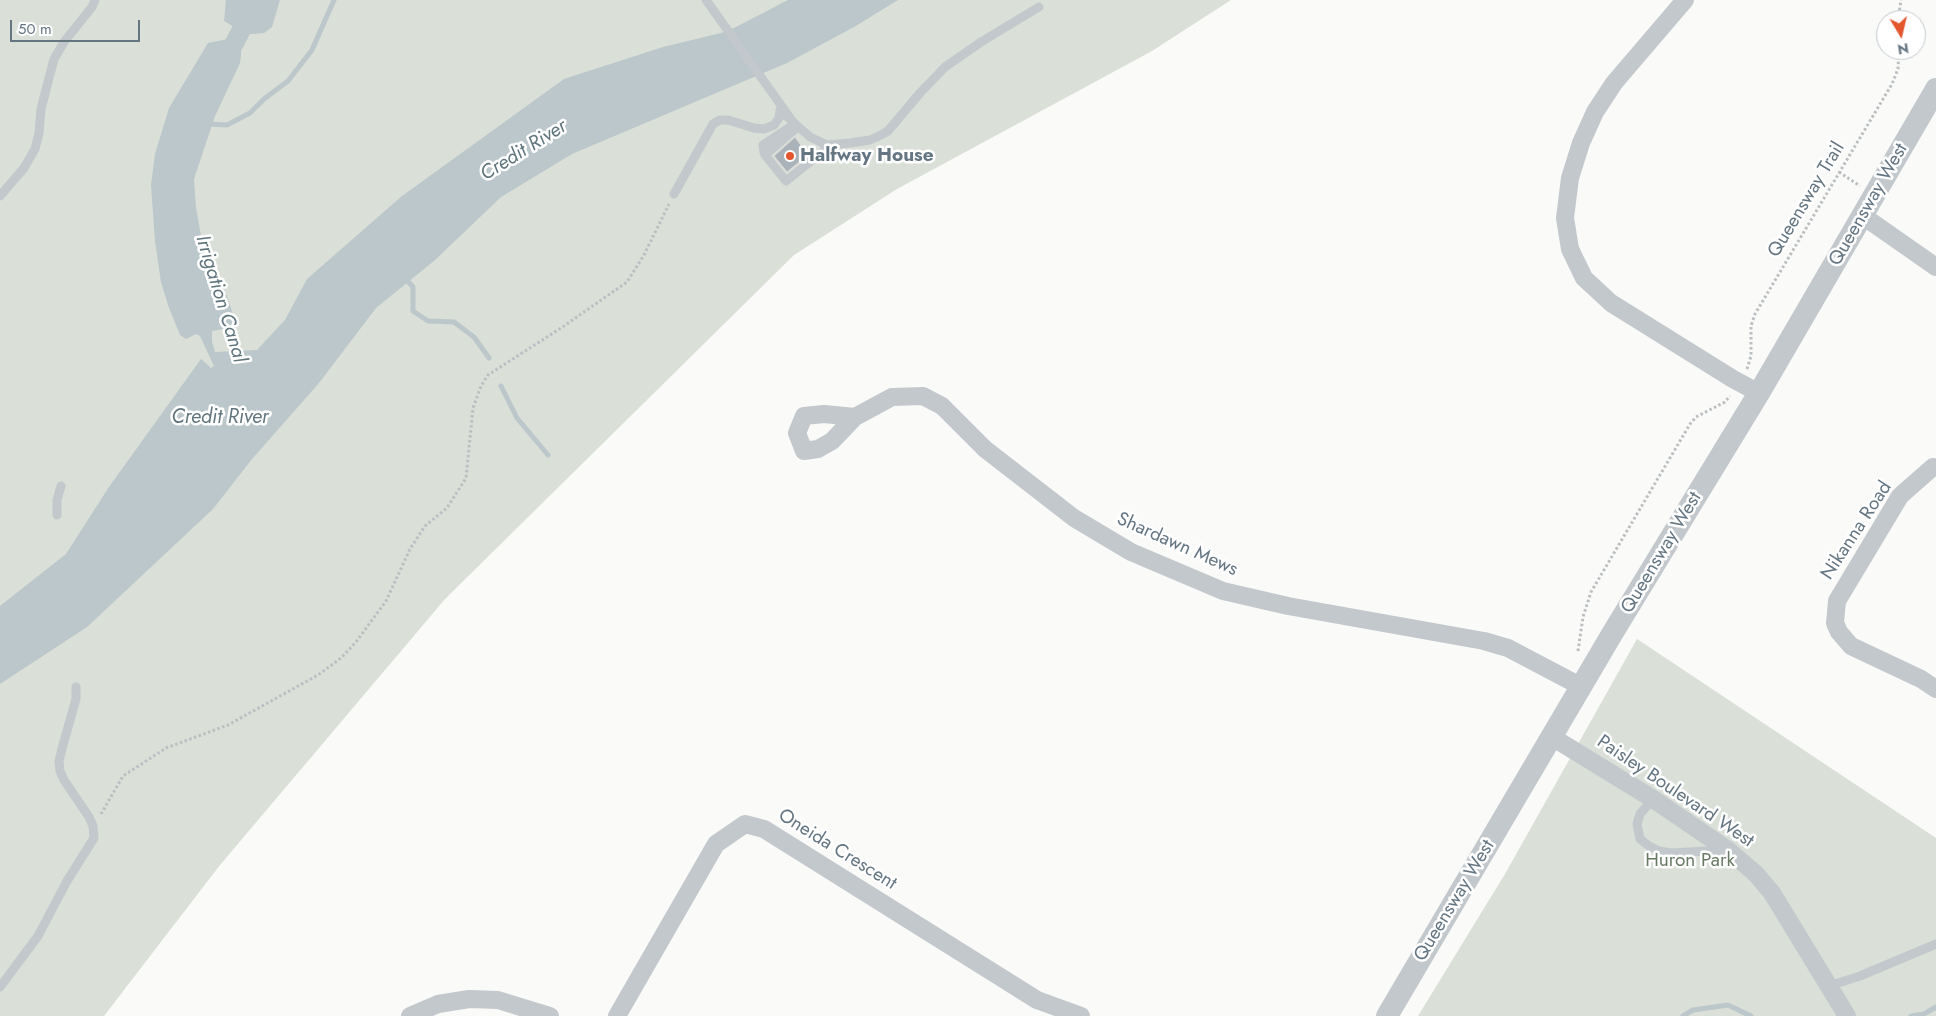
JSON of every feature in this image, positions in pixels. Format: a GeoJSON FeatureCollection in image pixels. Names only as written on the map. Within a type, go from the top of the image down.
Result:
{"type":"FeatureCollection","features":[{"type":"Feature","properties":{"kind":"street"},"geometry":{"type":"LineString","coordinates":[[1685,0],[1614,83],[1595,112],[1581,143],[1570,178],[1565,218],[1570,249],[1584,278],[1611,303],[1733,379],[1759,393]]}},
{"type":"Feature","properties":{"kind":"street","name":"Queensway West"},"geometry":{"type":"LineString","coordinates":[[1387,1016],[1612,634],[1759,393],[1936,89]]}},
{"type":"Feature","properties":{"kind":"street"},"geometry":{"type":"LineString","coordinates":[[1863,216],[1936,267]]}},
{"type":"Feature","properties":{"kind":"street","name":"Shardawn Mews"},"geometry":{"type":"LineString","coordinates":[[855,417],[892,397],[923,396],[942,406],[985,450],[1074,518],[1131,552],[1223,592],[1297,608],[1484,641],[1508,648],[1582,687]]}},
{"type":"Feature","properties":{"kind":"street","name":"Nikanna Road"},"geometry":{"type":"LineString","coordinates":[[1933,467],[1900,496],[1837,601],[1835,622],[1839,632],[1851,646],[1921,678],[1936,689]]}},
{"type":"Feature","properties":{"kind":"street","name":"Paisley Boulevard West"},"geometry":{"type":"LineString","coordinates":[[1552,737],[1653,799],[1728,850],[1756,874],[1772,893],[1847,1016]]}},
{"type":"Feature","properties":{"kind":"street","name":"Oneida Crescent"},"geometry":{"type":"LineString","coordinates":[[617,1016],[716,844],[745,824],[764,829],[1037,1000],[1082,1016]]}},
{"type":"Feature","properties":{"kind":"street"},"geometry":{"type":"LineString","coordinates":[[410,1016],[438,1004],[469,999],[498,1000],[550,1016]]}},
{"type":"Feature","properties":{"kind":"lane"},"geometry":{"type":"LineString","coordinates":[[0,196],[24,168],[35,149],[41,109],[54,59],[64,42],[92,8],[95,0]]}},
{"type":"Feature","properties":{"kind":"lane"},"geometry":{"type":"LineString","coordinates":[[706,0],[793,122]]}},
{"type":"Feature","properties":{"kind":"lane"},"geometry":{"type":"LineString","coordinates":[[674,194],[713,124],[720,120],[728,120],[764,129],[774,125],[779,118],[780,110],[810,137],[827,144],[870,140],[888,131],[945,67],[981,42],[1039,7]]}},
{"type":"Feature","properties":{"kind":"lane"},"geometry":{"type":"LineString","coordinates":[[764,152],[763,146],[790,127],[794,130],[765,155],[786,181],[826,149],[827,144]]}},
{"type":"Feature","properties":{"kind":"lane"},"geometry":{"type":"LineString","coordinates":[[57,515],[57,500],[61,486]]}},
{"type":"Feature","properties":{"kind":"lane"},"geometry":{"type":"LineString","coordinates":[[0,987],[38,936],[67,881],[94,838],[93,826],[89,817],[60,771],[59,761],[76,699],[76,687]]}},
{"type":"Feature","properties":{"kind":"lane"},"geometry":{"type":"LineString","coordinates":[[1653,799],[1640,814],[1637,824],[1640,839],[1649,846],[1659,851],[1671,853],[1728,850]]}},
{"type":"Feature","properties":{"kind":"lane"},"geometry":{"type":"LineString","coordinates":[[1829,986],[1860,976],[1936,944]]}},
{"type":"Feature","properties":{"kind":"path","name":"Queensway Trail"},"geometry":{"type":"LineString","coordinates":[[1749,366],[1750,337],[1755,314],[1892,84],[1898,69],[1898,60]]}},
{"type":"Feature","properties":{"kind":"path"},"geometry":{"type":"LineString","coordinates":[[1839,172],[1864,188]]}},
{"type":"Feature","properties":{"kind":"path"},"geometry":{"type":"LineString","coordinates":[[94,838],[98,819],[123,776],[166,748],[228,725],[318,675],[351,648],[386,601],[410,549],[425,526],[447,508],[466,478],[472,408],[488,375],[561,328],[627,282],[644,255],[674,194]]}},
{"type":"Feature","properties":{"kind":"path"},"geometry":{"type":"LineString","coordinates":[[1575,656],[1578,651],[1583,617],[1591,592],[1690,424],[1701,414],[1725,402],[1732,394]]}},
{"type":"Feature","properties":{"kind":"green space"},"geometry":{"type":"Polygon","coordinates":[[[0,0],[1231,0],[1152,51],[897,189],[794,255],[445,599],[220,865],[104,1016],[0,1016],[0,0]]]}},
{"type":"Feature","properties":{"kind":"green space","name":"Huron Park"},"geometry":{"type":"Polygon","coordinates":[[[1637,639],[1936,838],[1936,1016],[1418,1016],[1505,874],[1637,639]]]}},
{"type":"Feature","properties":{"kind":"water"},"geometry":{"type":"Polygon","coordinates":[[[226,0],[280,0],[272,27],[264,33],[246,34],[224,21],[226,0]]]}},
{"type":"Feature","properties":{"kind":"water","name":"Credit River"},"geometry":{"type":"Polygon","coordinates":[[[788,0],[898,0],[854,27],[787,63],[572,154],[501,197],[435,260],[376,308],[319,383],[252,459],[213,509],[87,627],[0,684],[0,606],[66,554],[109,487],[201,359],[211,368],[214,366],[200,336],[196,334],[186,339],[180,335],[169,308],[161,282],[155,241],[151,185],[155,154],[169,108],[208,43],[228,39],[237,43],[241,50],[240,63],[215,116],[194,179],[196,208],[206,263],[222,281],[236,324],[234,329],[228,328],[212,331],[212,342],[215,352],[257,350],[285,320],[307,279],[402,196],[564,79],[663,47],[721,33],[788,0]]]}},
{"type":"Feature","properties":{"kind":"building","name":"Halfway House"},"geometry":{"type":"Polygon","coordinates":[[[795,137],[808,155],[787,172],[774,156],[795,137]]]}},
{"type":"Feature","properties":{"kind":"waterway","name":"Irrigation Canal"},"geometry":{"type":"LineString","coordinates":[[223,65],[257,0]]}},
{"type":"Feature","properties":{"kind":"waterway"},"geometry":{"type":"LineString","coordinates":[[205,126],[208,124],[227,125],[250,113],[264,99],[288,81],[312,50],[334,0]]}},
{"type":"Feature","properties":{"kind":"waterway"},"geometry":{"type":"LineString","coordinates":[[404,277],[413,287],[413,311],[428,321],[454,322],[474,337],[489,358]]}},
{"type":"Feature","properties":{"kind":"waterway"},"geometry":{"type":"LineString","coordinates":[[501,386],[517,418],[548,455]]}},
{"type":"Feature","properties":{"kind":"waterway"},"geometry":{"type":"LineString","coordinates":[[1683,1016],[1693,1010],[1728,1005],[1751,1016]]}},
{"type":"Feature","properties":{"kind":"waterway"},"geometry":{"type":"LineString","coordinates":[[1911,1016],[1924,1014],[1936,1007]]}},
{"type":"Feature","properties":{"kind":"place","name":"Halfway House"},"geometry":{"type":"Point","coordinates":[790,156]}}]}
